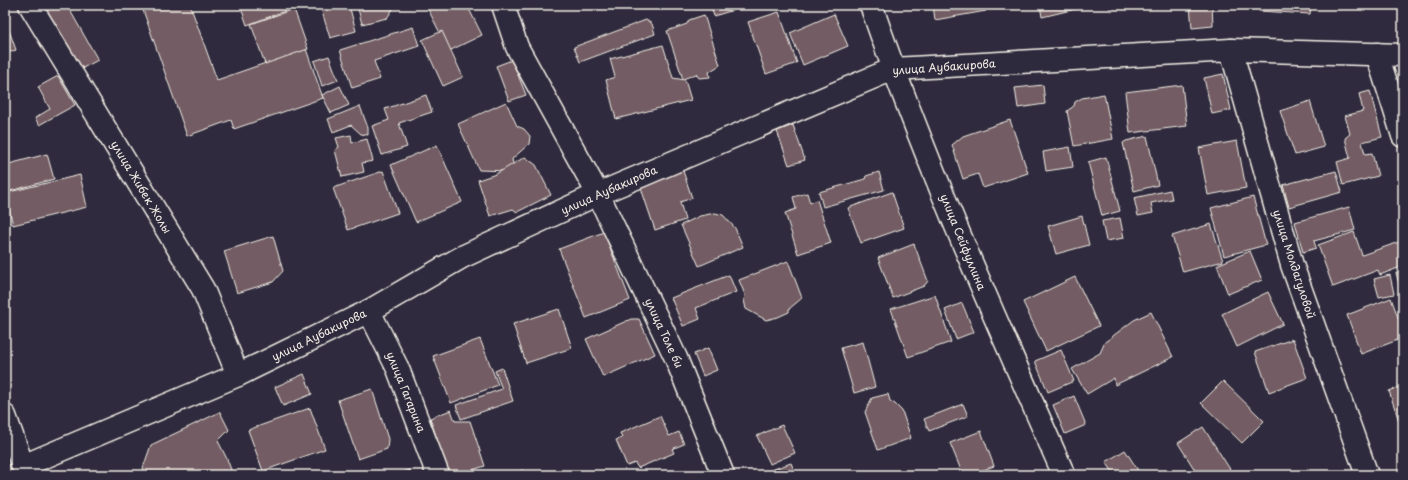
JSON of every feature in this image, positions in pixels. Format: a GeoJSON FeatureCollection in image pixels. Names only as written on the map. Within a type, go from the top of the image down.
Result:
{"type":"FeatureCollection","features":[{"type":"Feature","properties":{"kind":"street","name":"улица Жибек Жолы"},"geometry":{"type":"LineString","coordinates":[[30,5],[203,289],[238,375]]}},
{"type":"Feature","properties":{"kind":"street","name":"улица Толе би"},"geometry":{"type":"LineString","coordinates":[[503,5],[517,47],[598,194],[676,358],[723,475]]}},
{"type":"Feature","properties":{"kind":"street","name":"улица Сейфуллина"},"geometry":{"type":"LineString","coordinates":[[871,5],[893,69],[974,270],[1064,475]]}},
{"type":"Feature","properties":{"kind":"street","name":"улица Аубакирова"},"geometry":{"type":"LineString","coordinates":[[25,470],[238,375],[369,311],[462,257],[598,194],[893,69],[1232,50],[1403,55]]}},
{"type":"Feature","properties":{"kind":"street","name":"улица Молдагуловой"},"geometry":{"type":"LineString","coordinates":[[1232,50],[1292,265],[1367,475]]}},
{"type":"Feature","properties":{"kind":"street"},"geometry":{"type":"LineString","coordinates":[[1378,54],[1403,136]]}},
{"type":"Feature","properties":{"kind":"street","name":"улица Гагарина"},"geometry":{"type":"LineString","coordinates":[[369,311],[398,368],[438,475]]}},
{"type":"Feature","properties":{"kind":"street"},"geometry":{"type":"LineString","coordinates":[[5,416],[25,470]]}},
{"type":"Feature","properties":{"kind":"building"},"geometry":{"type":"Polygon","coordinates":[[[43,5],[67,5],[98,60],[79,70],[43,5]]]}},
{"type":"Feature","properties":{"kind":"building"},"geometry":{"type":"Polygon","coordinates":[[[157,5],[190,5],[217,80],[306,49],[323,98],[234,129],[231,120],[187,136],[143,10],[157,5]]]}},
{"type":"Feature","properties":{"kind":"building"},"geometry":{"type":"Polygon","coordinates":[[[240,5],[301,5],[247,25],[240,5]]]}},
{"type":"Feature","properties":{"kind":"building"},"geometry":{"type":"Polygon","coordinates":[[[320,5],[349,5],[356,31],[330,38],[320,5]]]}},
{"type":"Feature","properties":{"kind":"building"},"geometry":{"type":"Polygon","coordinates":[[[357,5],[392,5],[393,9],[387,18],[362,24],[357,5]]]}},
{"type":"Feature","properties":{"kind":"building"},"geometry":{"type":"Polygon","coordinates":[[[426,5],[467,5],[482,35],[449,51],[426,5]]]}},
{"type":"Feature","properties":{"kind":"building"},"geometry":{"type":"Polygon","coordinates":[[[710,5],[750,5],[714,16],[710,5]]]}},
{"type":"Feature","properties":{"kind":"building"},"geometry":{"type":"Polygon","coordinates":[[[933,5],[985,5],[986,11],[935,20],[933,5]]]}},
{"type":"Feature","properties":{"kind":"building"},"geometry":{"type":"Polygon","coordinates":[[[1040,5],[1092,5],[1042,17],[1040,5]]]}},
{"type":"Feature","properties":{"kind":"building"},"geometry":{"type":"Polygon","coordinates":[[[1109,5],[1150,5],[1150,7],[1109,8],[1109,5]]]}},
{"type":"Feature","properties":{"kind":"building"},"geometry":{"type":"Polygon","coordinates":[[[1190,5],[1212,5],[1213,26],[1192,28],[1190,5]]]}},
{"type":"Feature","properties":{"kind":"building"},"geometry":{"type":"Polygon","coordinates":[[[1259,5],[1311,5],[1310,14],[1259,11],[1259,5]]]}},
{"type":"Feature","properties":{"kind":"building"},"geometry":{"type":"Polygon","coordinates":[[[294,9],[308,49],[265,64],[251,24],[294,9]]]}},
{"type":"Feature","properties":{"kind":"building"},"geometry":{"type":"Polygon","coordinates":[[[779,12],[797,63],[766,74],[748,22],[779,12]]]}},
{"type":"Feature","properties":{"kind":"building"},"geometry":{"type":"Polygon","coordinates":[[[834,14],[848,46],[803,65],[790,33],[834,14]]]}},
{"type":"Feature","properties":{"kind":"building"},"geometry":{"type":"Polygon","coordinates":[[[704,15],[720,65],[709,72],[710,77],[699,78],[696,74],[683,79],[667,31],[687,24],[689,20],[704,15]]]}},
{"type":"Feature","properties":{"kind":"building"},"geometry":{"type":"Polygon","coordinates":[[[5,19],[16,50],[5,54],[5,19]]]}},
{"type":"Feature","properties":{"kind":"building"},"geometry":{"type":"Polygon","coordinates":[[[646,20],[652,24],[655,34],[580,62],[574,47],[646,20]]]}},
{"type":"Feature","properties":{"kind":"building"},"geometry":{"type":"Polygon","coordinates":[[[413,27],[419,46],[374,61],[380,79],[352,88],[340,50],[413,27]]]}},
{"type":"Feature","properties":{"kind":"building"},"geometry":{"type":"Polygon","coordinates":[[[442,31],[463,77],[443,86],[422,40],[442,31]]]}},
{"type":"Feature","properties":{"kind":"building"},"geometry":{"type":"Polygon","coordinates":[[[663,45],[673,78],[685,80],[691,100],[616,119],[606,80],[615,77],[610,59],[663,45]]]}},
{"type":"Feature","properties":{"kind":"building"},"geometry":{"type":"Polygon","coordinates":[[[329,56],[338,80],[322,86],[314,61],[329,56]]]}},
{"type":"Feature","properties":{"kind":"building"},"geometry":{"type":"Polygon","coordinates":[[[512,60],[526,95],[509,101],[496,66],[512,60]]]}},
{"type":"Feature","properties":{"kind":"building"},"geometry":{"type":"Polygon","coordinates":[[[1223,74],[1231,110],[1212,114],[1204,78],[1223,74]]]}},
{"type":"Feature","properties":{"kind":"building"},"geometry":{"type":"Polygon","coordinates":[[[58,76],[75,105],[39,125],[35,118],[50,109],[38,87],[58,76]]]}},
{"type":"Feature","properties":{"kind":"building"},"geometry":{"type":"Polygon","coordinates":[[[1043,85],[1045,104],[1018,108],[1015,88],[1043,85]]]}},
{"type":"Feature","properties":{"kind":"building"},"geometry":{"type":"Polygon","coordinates":[[[1182,85],[1187,126],[1130,133],[1125,92],[1182,85]]]}},
{"type":"Feature","properties":{"kind":"building"},"geometry":{"type":"Polygon","coordinates":[[[340,86],[349,105],[331,113],[322,95],[340,86]]]}},
{"type":"Feature","properties":{"kind":"building"},"geometry":{"type":"Polygon","coordinates":[[[1370,91],[1382,137],[1362,142],[1365,154],[1372,153],[1378,176],[1343,185],[1337,162],[1350,158],[1345,138],[1350,134],[1345,116],[1363,111],[1359,94],[1370,91]]]}},
{"type":"Feature","properties":{"kind":"building"},"geometry":{"type":"Polygon","coordinates":[[[1104,94],[1113,139],[1074,146],[1067,111],[1074,106],[1075,102],[1082,98],[1104,94]]]}},
{"type":"Feature","properties":{"kind":"building"},"geometry":{"type":"Polygon","coordinates":[[[426,95],[432,112],[399,123],[407,147],[382,155],[372,126],[389,120],[385,109],[426,95]]]}},
{"type":"Feature","properties":{"kind":"building"},"geometry":{"type":"Polygon","coordinates":[[[1310,101],[1324,147],[1295,155],[1280,111],[1310,101]]]}},
{"type":"Feature","properties":{"kind":"building"},"geometry":{"type":"Polygon","coordinates":[[[506,102],[517,126],[524,129],[530,136],[529,144],[512,159],[513,164],[510,171],[479,170],[458,124],[506,102]]]}},
{"type":"Feature","properties":{"kind":"building"},"geometry":{"type":"Polygon","coordinates":[[[360,106],[368,128],[368,135],[361,134],[351,125],[333,132],[328,119],[360,106]]]}},
{"type":"Feature","properties":{"kind":"building"},"geometry":{"type":"Polygon","coordinates":[[[1010,120],[1028,173],[983,188],[978,174],[963,179],[952,145],[963,136],[1010,120]]]}},
{"type":"Feature","properties":{"kind":"building"},"geometry":{"type":"Polygon","coordinates":[[[793,125],[805,160],[789,165],[777,131],[793,125]]]}},
{"type":"Feature","properties":{"kind":"building"},"geometry":{"type":"Polygon","coordinates":[[[351,135],[352,143],[367,139],[373,161],[362,163],[364,172],[342,177],[335,150],[339,147],[336,138],[351,135]]]}},
{"type":"Feature","properties":{"kind":"building"},"geometry":{"type":"Polygon","coordinates":[[[1147,136],[1158,185],[1134,191],[1123,143],[1147,136]]]}},
{"type":"Feature","properties":{"kind":"building"},"geometry":{"type":"Polygon","coordinates":[[[1237,141],[1246,188],[1208,195],[1199,148],[1237,141]]]}},
{"type":"Feature","properties":{"kind":"building"},"geometry":{"type":"Polygon","coordinates":[[[437,145],[462,202],[416,222],[391,165],[437,145]]]}},
{"type":"Feature","properties":{"kind":"building"},"geometry":{"type":"Polygon","coordinates":[[[1070,147],[1073,167],[1046,171],[1043,152],[1070,147]]]}},
{"type":"Feature","properties":{"kind":"building"},"geometry":{"type":"Polygon","coordinates":[[[47,154],[54,179],[10,191],[5,165],[47,154]]]}},
{"type":"Feature","properties":{"kind":"building"},"geometry":{"type":"Polygon","coordinates":[[[525,157],[536,165],[551,195],[517,212],[513,209],[490,216],[478,180],[496,174],[525,157]]]}},
{"type":"Feature","properties":{"kind":"building"},"geometry":{"type":"Polygon","coordinates":[[[1106,157],[1120,211],[1102,216],[1088,162],[1106,157]]]}},
{"type":"Feature","properties":{"kind":"building"},"geometry":{"type":"Polygon","coordinates":[[[682,168],[692,198],[680,202],[685,220],[655,230],[639,182],[682,168]]]}},
{"type":"Feature","properties":{"kind":"building"},"geometry":{"type":"Polygon","coordinates":[[[383,171],[398,213],[348,230],[333,188],[383,171]]]}},
{"type":"Feature","properties":{"kind":"building"},"geometry":{"type":"Polygon","coordinates":[[[1336,171],[1342,192],[1289,207],[1283,185],[1336,171]]]}},
{"type":"Feature","properties":{"kind":"building"},"geometry":{"type":"Polygon","coordinates":[[[879,172],[884,190],[823,207],[819,192],[865,179],[866,176],[879,172]]]}},
{"type":"Feature","properties":{"kind":"building"},"geometry":{"type":"Polygon","coordinates":[[[80,175],[87,207],[13,225],[5,193],[80,175]]]}},
{"type":"Feature","properties":{"kind":"building"},"geometry":{"type":"Polygon","coordinates":[[[1170,190],[1172,199],[1151,203],[1153,213],[1138,216],[1134,198],[1170,190]]]}},
{"type":"Feature","properties":{"kind":"building"},"geometry":{"type":"Polygon","coordinates":[[[892,192],[904,228],[861,243],[848,208],[892,192]]]}},
{"type":"Feature","properties":{"kind":"building"},"geometry":{"type":"Polygon","coordinates":[[[807,193],[810,203],[817,200],[831,243],[798,254],[785,213],[796,209],[793,197],[807,193]]]}},
{"type":"Feature","properties":{"kind":"building"},"geometry":{"type":"Polygon","coordinates":[[[1253,197],[1266,245],[1224,256],[1211,208],[1253,197]]]}},
{"type":"Feature","properties":{"kind":"building"},"geometry":{"type":"Polygon","coordinates":[[[1349,207],[1355,230],[1314,241],[1316,248],[1303,252],[1295,222],[1349,207]]]}},
{"type":"Feature","properties":{"kind":"building"},"geometry":{"type":"Polygon","coordinates":[[[715,213],[723,215],[735,228],[743,247],[699,266],[681,225],[700,216],[715,213]]]}},
{"type":"Feature","properties":{"kind":"building"},"geometry":{"type":"Polygon","coordinates":[[[1082,216],[1089,245],[1056,254],[1048,226],[1082,216]]]}},
{"type":"Feature","properties":{"kind":"building"},"geometry":{"type":"Polygon","coordinates":[[[1120,218],[1124,238],[1106,241],[1102,221],[1120,218]]]}},
{"type":"Feature","properties":{"kind":"building"},"geometry":{"type":"Polygon","coordinates":[[[1211,224],[1223,261],[1183,272],[1172,236],[1211,224]]]}},
{"type":"Feature","properties":{"kind":"building"},"geometry":{"type":"Polygon","coordinates":[[[604,232],[630,300],[586,318],[559,249],[604,232]]]}},
{"type":"Feature","properties":{"kind":"building"},"geometry":{"type":"Polygon","coordinates":[[[1354,232],[1362,255],[1402,241],[1403,266],[1380,275],[1378,270],[1333,287],[1318,245],[1354,232]]]}},
{"type":"Feature","properties":{"kind":"building"},"geometry":{"type":"Polygon","coordinates":[[[273,236],[283,271],[273,282],[237,293],[224,251],[273,236]]]}},
{"type":"Feature","properties":{"kind":"building"},"geometry":{"type":"Polygon","coordinates":[[[914,244],[928,281],[924,286],[893,298],[878,258],[914,244]]]}},
{"type":"Feature","properties":{"kind":"building"},"geometry":{"type":"Polygon","coordinates":[[[1250,251],[1262,280],[1228,294],[1217,265],[1250,251]]]}},
{"type":"Feature","properties":{"kind":"building"},"geometry":{"type":"Polygon","coordinates":[[[788,261],[802,298],[789,309],[789,312],[766,320],[746,309],[744,300],[745,295],[739,280],[788,261]]]}},
{"type":"Feature","properties":{"kind":"building"},"geometry":{"type":"Polygon","coordinates":[[[1403,272],[1403,287],[1400,288],[1396,273],[1403,272]]]}},
{"type":"Feature","properties":{"kind":"building"},"geometry":{"type":"Polygon","coordinates":[[[729,275],[736,292],[696,308],[700,319],[683,326],[671,298],[729,275]]]}},
{"type":"Feature","properties":{"kind":"building"},"geometry":{"type":"Polygon","coordinates":[[[1390,275],[1394,294],[1379,297],[1374,279],[1390,275]]]}},
{"type":"Feature","properties":{"kind":"building"},"geometry":{"type":"Polygon","coordinates":[[[1075,277],[1099,326],[1046,351],[1023,302],[1075,277]]]}},
{"type":"Feature","properties":{"kind":"building"},"geometry":{"type":"Polygon","coordinates":[[[1268,292],[1283,324],[1237,347],[1222,314],[1268,292]]]}},
{"type":"Feature","properties":{"kind":"building"},"geometry":{"type":"Polygon","coordinates":[[[935,295],[951,342],[908,357],[891,309],[935,295]]]}},
{"type":"Feature","properties":{"kind":"building"},"geometry":{"type":"Polygon","coordinates":[[[1391,298],[1403,331],[1403,338],[1361,354],[1347,315],[1391,298]]]}},
{"type":"Feature","properties":{"kind":"building"},"geometry":{"type":"Polygon","coordinates":[[[962,303],[974,332],[956,339],[945,310],[962,303]]]}},
{"type":"Feature","properties":{"kind":"building"},"geometry":{"type":"Polygon","coordinates":[[[559,309],[572,348],[526,363],[513,324],[559,309]]]}},
{"type":"Feature","properties":{"kind":"building"},"geometry":{"type":"Polygon","coordinates":[[[1151,312],[1173,357],[1115,385],[1114,378],[1087,394],[1072,369],[1100,353],[1105,342],[1134,320],[1151,312]]]}},
{"type":"Feature","properties":{"kind":"building"},"geometry":{"type":"Polygon","coordinates":[[[631,319],[639,319],[655,354],[603,377],[586,339],[631,319]]]}},
{"type":"Feature","properties":{"kind":"building"},"geometry":{"type":"Polygon","coordinates":[[[480,339],[498,385],[451,403],[433,356],[480,339]]]}},
{"type":"Feature","properties":{"kind":"building"},"geometry":{"type":"Polygon","coordinates":[[[1293,339],[1307,378],[1269,392],[1255,352],[1293,339]]]}},
{"type":"Feature","properties":{"kind":"building"},"geometry":{"type":"Polygon","coordinates":[[[863,342],[875,387],[854,393],[841,348],[863,342]]]}},
{"type":"Feature","properties":{"kind":"building"},"geometry":{"type":"Polygon","coordinates":[[[708,348],[717,370],[703,376],[694,354],[708,348]]]}},
{"type":"Feature","properties":{"kind":"building"},"geometry":{"type":"Polygon","coordinates":[[[1061,350],[1074,381],[1048,392],[1035,361],[1061,350]]]}},
{"type":"Feature","properties":{"kind":"building"},"geometry":{"type":"Polygon","coordinates":[[[502,368],[513,401],[461,419],[456,405],[502,389],[495,371],[502,368]]]}},
{"type":"Feature","properties":{"kind":"building"},"geometry":{"type":"Polygon","coordinates":[[[304,374],[312,394],[283,406],[275,387],[304,374]]]}},
{"type":"Feature","properties":{"kind":"building"},"geometry":{"type":"Polygon","coordinates":[[[1223,381],[1264,421],[1242,443],[1201,403],[1223,381]]]}},
{"type":"Feature","properties":{"kind":"building"},"geometry":{"type":"Polygon","coordinates":[[[1403,386],[1403,426],[1401,427],[1389,391],[1403,386]]]}},
{"type":"Feature","properties":{"kind":"building"},"geometry":{"type":"Polygon","coordinates":[[[372,389],[388,439],[387,449],[358,459],[338,400],[372,389]]]}},
{"type":"Feature","properties":{"kind":"building"},"geometry":{"type":"Polygon","coordinates":[[[888,394],[890,401],[902,411],[911,438],[878,450],[865,412],[872,398],[888,394]]]}},
{"type":"Feature","properties":{"kind":"building"},"geometry":{"type":"Polygon","coordinates":[[[1074,396],[1086,425],[1065,434],[1053,405],[1074,396]]]}},
{"type":"Feature","properties":{"kind":"building"},"geometry":{"type":"Polygon","coordinates":[[[963,404],[968,416],[929,431],[924,419],[963,404]]]}},
{"type":"Feature","properties":{"kind":"building"},"geometry":{"type":"Polygon","coordinates":[[[310,408],[325,449],[263,471],[248,430],[310,408]]]}},
{"type":"Feature","properties":{"kind":"building"},"geometry":{"type":"Polygon","coordinates":[[[451,410],[455,421],[470,421],[485,466],[456,475],[449,475],[430,418],[451,410]]]}},
{"type":"Feature","properties":{"kind":"building"},"geometry":{"type":"Polygon","coordinates":[[[220,412],[229,430],[218,441],[233,475],[146,475],[143,468],[151,445],[220,412]]]}},
{"type":"Feature","properties":{"kind":"building"},"geometry":{"type":"Polygon","coordinates":[[[660,416],[669,436],[679,432],[684,444],[672,449],[674,453],[638,468],[635,463],[627,466],[616,440],[622,438],[620,433],[660,416]]]}},
{"type":"Feature","properties":{"kind":"building"},"geometry":{"type":"Polygon","coordinates":[[[782,425],[795,453],[770,464],[757,436],[782,425]]]}},
{"type":"Feature","properties":{"kind":"building"},"geometry":{"type":"Polygon","coordinates":[[[1203,427],[1233,475],[1198,475],[1178,443],[1203,427]]]}},
{"type":"Feature","properties":{"kind":"building"},"geometry":{"type":"Polygon","coordinates":[[[981,431],[994,466],[970,475],[963,475],[950,443],[981,431]]]}},
{"type":"Feature","properties":{"kind":"building"},"geometry":{"type":"Polygon","coordinates":[[[1125,450],[1141,475],[1115,475],[1106,462],[1125,450]]]}},
{"type":"Feature","properties":{"kind":"building"},"geometry":{"type":"Polygon","coordinates":[[[791,463],[796,475],[757,475],[791,463]]]}},
{"type":"Feature","properties":{"kind":"building"},"geometry":{"type":"Polygon","coordinates":[[[410,470],[411,475],[394,475],[410,470]]]}},
{"type":"Feature","properties":{"kind":"building"},"geometry":{"type":"Polygon","coordinates":[[[523,470],[525,475],[510,475],[523,470]]]}}]}
